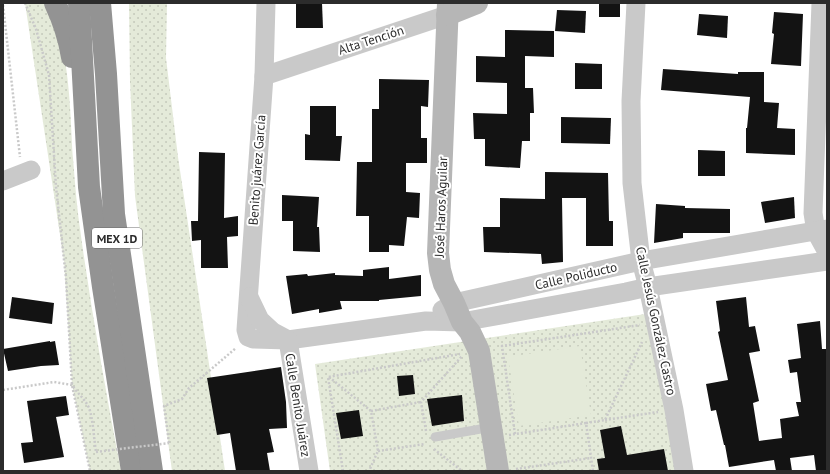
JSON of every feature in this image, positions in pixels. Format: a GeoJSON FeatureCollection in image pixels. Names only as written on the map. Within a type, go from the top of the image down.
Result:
{"type":"FeatureCollection","features":[{"type":"Feature","properties":{"kind":"highway"},"geometry":{"type":"LineString","coordinates":[[55,3],[60,13],[70,45],[86,148]]}},
{"type":"Feature","properties":{"kind":"highway","name":"MEX 1D"},"geometry":{"type":"LineString","coordinates":[[79,3],[86,148],[90,187],[103,287],[132,471]]}},
{"type":"Feature","properties":{"kind":"highway","name":"MEX 1D"},"geometry":{"type":"LineString","coordinates":[[100,3],[106,74],[114,214],[152,471]]}},
{"type":"Feature","properties":{"kind":"highway"},"geometry":{"type":"LineString","coordinates":[[106,74],[112,42],[114,3]]}},
{"type":"Feature","properties":{"kind":"street","name":"Benito juárez García"},"geometry":{"type":"LineString","coordinates":[[248,337],[246,330],[264,76],[266,3]]}},
{"type":"Feature","properties":{"kind":"street","name":"Alta Tención"},"geometry":{"type":"LineString","coordinates":[[264,76],[447,9],[477,3]]}},
{"type":"Feature","properties":{"kind":"street","name":"Calle Jesús González Castro"},"geometry":{"type":"LineString","coordinates":[[636,3],[631,116],[632,183],[641,261],[648,287],[674,410],[684,471]]}},
{"type":"Feature","properties":{"kind":"street"},"geometry":{"type":"LineString","coordinates":[[821,3],[813,213],[822,230],[827,252]]}},
{"type":"Feature","properties":{"kind":"street","name":"José Haros Aguilar"},"geometry":{"type":"LineString","coordinates":[[447,9],[438,253],[440,270],[444,284],[479,351],[492,432],[505,470]]}},
{"type":"Feature","properties":{"kind":"street"},"geometry":{"type":"LineString","coordinates":[[3,181],[26,172]]}},
{"type":"Feature","properties":{"kind":"street","name":"Calle Poliducto"},"geometry":{"type":"LineString","coordinates":[[248,337],[253,339],[288,340],[426,321],[641,261],[822,230]]}},
{"type":"Feature","properties":{"kind":"street","name":"Calle Poliducto"},"geometry":{"type":"LineString","coordinates":[[458,312],[626,292],[648,287],[827,261]]}},
{"type":"Feature","properties":{"kind":"street"},"geometry":{"type":"LineString","coordinates":[[248,295],[260,320],[273,332],[288,340]]}},
{"type":"Feature","properties":{"kind":"street","name":"Calle Benito Juárez"},"geometry":{"type":"LineString","coordinates":[[288,340],[309,471]]}},
{"type":"Feature","properties":{"kind":"lane"},"geometry":{"type":"LineString","coordinates":[[430,437],[492,432]]}},
{"type":"Feature","properties":{"kind":"path"},"geometry":{"type":"LineString","coordinates":[[25,3],[36,29],[49,75],[56,187],[66,278],[72,385],[90,471]]}},
{"type":"Feature","properties":{"kind":"path"},"geometry":{"type":"LineString","coordinates":[[3,4],[26,172]]}},
{"type":"Feature","properties":{"kind":"path"},"geometry":{"type":"LineString","coordinates":[[515,434],[502,346],[644,324]]}},
{"type":"Feature","properties":{"kind":"path"},"geometry":{"type":"LineString","coordinates":[[3,390],[54,382],[72,385],[90,410],[96,452],[169,443],[164,406],[182,399],[189,388],[248,337]]}},
{"type":"Feature","properties":{"kind":"path"},"geometry":{"type":"LineString","coordinates":[[605,420],[645,337]]}},
{"type":"Feature","properties":{"kind":"path"},"geometry":{"type":"LineString","coordinates":[[464,354],[465,361]]}},
{"type":"Feature","properties":{"kind":"path"},"geometry":{"type":"LineString","coordinates":[[328,377],[464,354]]}},
{"type":"Feature","properties":{"kind":"path"},"geometry":{"type":"LineString","coordinates":[[371,411],[421,402],[464,354]]}},
{"type":"Feature","properties":{"kind":"path"},"geometry":{"type":"LineString","coordinates":[[328,377],[371,411],[378,451],[368,471]]}},
{"type":"Feature","properties":{"kind":"path"},"geometry":{"type":"LineString","coordinates":[[328,377],[343,471]]}},
{"type":"Feature","properties":{"kind":"path"},"geometry":{"type":"LineString","coordinates":[[421,402],[430,437]]}},
{"type":"Feature","properties":{"kind":"path"},"geometry":{"type":"LineString","coordinates":[[492,432],[515,434],[674,410]]}},
{"type":"Feature","properties":{"kind":"path"},"geometry":{"type":"LineString","coordinates":[[586,423],[593,471]]}},
{"type":"Feature","properties":{"kind":"path"},"geometry":{"type":"LineString","coordinates":[[378,451],[428,444]]}},
{"type":"Feature","properties":{"kind":"path"},"geometry":{"type":"LineString","coordinates":[[433,448],[462,471]]}},
{"type":"Feature","properties":{"kind":"path"},"geometry":{"type":"LineString","coordinates":[[505,470],[591,458]]}},
{"type":"Feature","properties":{"kind":"green space"},"geometry":{"type":"Polygon","coordinates":[[[25,3],[43,3],[52,17],[59,35],[64,55],[70,99],[76,197],[90,295],[121,471],[90,471],[72,385],[64,261],[25,3]]]}},
{"type":"Feature","properties":{"kind":"green space"},"geometry":{"type":"Polygon","coordinates":[[[129,3],[167,3],[166,58],[178,157],[225,471],[172,471],[135,196],[130,81],[129,3]]]}},
{"type":"Feature","properties":{"kind":"green space"},"geometry":{"type":"Polygon","coordinates":[[[652,313],[679,471],[330,471],[315,364],[652,313]]]}},
{"type":"Feature","properties":{"kind":"green space"},"geometry":{"type":"Polygon","coordinates":[[[580,346],[591,415],[519,426],[508,357],[580,346]]]}},
{"type":"Feature","properties":{"kind":"building"},"geometry":{"type":"Polygon","coordinates":[[[296,3],[322,3],[323,28],[296,28],[296,3]]]}},
{"type":"Feature","properties":{"kind":"building"},"geometry":{"type":"Polygon","coordinates":[[[599,3],[620,3],[620,17],[599,17],[599,3]]]}},
{"type":"Feature","properties":{"kind":"building"},"geometry":{"type":"Polygon","coordinates":[[[557,10],[586,11],[585,33],[555,31],[557,10]]]}},
{"type":"Feature","properties":{"kind":"building"},"geometry":{"type":"Polygon","coordinates":[[[774,12],[803,14],[801,66],[771,64],[774,34],[772,33],[774,12]]]}},
{"type":"Feature","properties":{"kind":"building"},"geometry":{"type":"Polygon","coordinates":[[[699,14],[728,16],[727,38],[697,35],[699,14]]]}},
{"type":"Feature","properties":{"kind":"building"},"geometry":{"type":"Polygon","coordinates":[[[505,30],[554,31],[554,57],[525,56],[525,88],[533,88],[534,113],[530,113],[530,141],[522,141],[520,168],[485,166],[485,139],[474,139],[473,113],[507,114],[507,83],[476,82],[476,56],[505,57],[505,30]]]}},
{"type":"Feature","properties":{"kind":"building"},"geometry":{"type":"Polygon","coordinates":[[[575,63],[602,64],[602,89],[575,89],[575,63]]]}},
{"type":"Feature","properties":{"kind":"building"},"geometry":{"type":"Polygon","coordinates":[[[663,69],[738,74],[738,72],[764,72],[764,102],[779,103],[777,128],[795,129],[795,155],[746,153],[746,128],[750,97],[661,90],[663,69]]]}},
{"type":"Feature","properties":{"kind":"building"},"geometry":{"type":"Polygon","coordinates":[[[379,79],[429,80],[428,107],[421,106],[421,138],[427,138],[427,163],[406,163],[406,192],[420,193],[419,218],[407,217],[404,246],[389,245],[389,252],[369,252],[369,216],[356,216],[357,162],[372,162],[372,109],[379,109],[379,79]]]}},
{"type":"Feature","properties":{"kind":"building"},"geometry":{"type":"Polygon","coordinates":[[[310,106],[336,106],[336,136],[342,136],[340,161],[305,160],[305,134],[310,135],[310,106]]]}},
{"type":"Feature","properties":{"kind":"building"},"geometry":{"type":"Polygon","coordinates":[[[561,117],[611,118],[610,144],[561,143],[561,117]]]}},
{"type":"Feature","properties":{"kind":"building"},"geometry":{"type":"Polygon","coordinates":[[[698,150],[725,151],[725,176],[698,176],[698,150]]]}},
{"type":"Feature","properties":{"kind":"building"},"geometry":{"type":"Polygon","coordinates":[[[199,152],[225,153],[224,218],[238,216],[238,236],[227,237],[228,268],[201,268],[201,240],[192,241],[191,221],[198,221],[199,152]]]}},
{"type":"Feature","properties":{"kind":"building"},"geometry":{"type":"Polygon","coordinates":[[[545,172],[608,173],[609,221],[613,221],[613,246],[586,246],[586,198],[562,198],[563,262],[542,264],[541,254],[484,252],[483,227],[500,227],[500,198],[545,199],[545,172]]]}},
{"type":"Feature","properties":{"kind":"building"},"geometry":{"type":"Polygon","coordinates":[[[282,195],[319,197],[317,227],[319,227],[320,252],[293,251],[293,221],[282,221],[282,195]]]}},
{"type":"Feature","properties":{"kind":"building"},"geometry":{"type":"Polygon","coordinates":[[[794,197],[795,218],[765,223],[761,202],[794,197]]]}},
{"type":"Feature","properties":{"kind":"building"},"geometry":{"type":"Polygon","coordinates":[[[656,204],[685,206],[685,208],[730,209],[730,233],[683,233],[683,238],[654,243],[656,204]]]}},
{"type":"Feature","properties":{"kind":"building"},"geometry":{"type":"Polygon","coordinates":[[[389,267],[389,279],[421,275],[421,296],[379,301],[340,301],[342,309],[319,313],[319,309],[292,314],[286,276],[307,274],[308,276],[335,273],[335,275],[363,276],[363,270],[389,267]]]}},
{"type":"Feature","properties":{"kind":"building"},"geometry":{"type":"Polygon","coordinates":[[[12,297],[54,303],[52,324],[9,318],[12,297]]]}},
{"type":"Feature","properties":{"kind":"building"},"geometry":{"type":"Polygon","coordinates":[[[746,297],[749,327],[755,326],[760,351],[749,353],[759,401],[753,403],[759,441],[782,438],[780,419],[799,416],[796,402],[801,402],[797,372],[790,373],[788,360],[801,358],[797,324],[820,321],[822,349],[827,349],[827,471],[816,471],[814,455],[790,458],[792,471],[776,471],[774,460],[729,467],[716,410],[711,411],[706,384],[728,380],[718,332],[720,331],[716,301],[746,297]]]}},
{"type":"Feature","properties":{"kind":"building"},"geometry":{"type":"Polygon","coordinates":[[[55,341],[59,365],[8,371],[3,349],[55,341]]]}},
{"type":"Feature","properties":{"kind":"building"},"geometry":{"type":"Polygon","coordinates":[[[281,367],[286,402],[287,428],[269,429],[274,452],[267,453],[270,471],[236,471],[230,433],[217,435],[207,378],[281,367]]]}},
{"type":"Feature","properties":{"kind":"building"},"geometry":{"type":"Polygon","coordinates":[[[413,375],[415,394],[399,396],[397,376],[413,375]]]}},
{"type":"Feature","properties":{"kind":"building"},"geometry":{"type":"Polygon","coordinates":[[[462,395],[464,421],[432,426],[427,399],[462,395]]]}},
{"type":"Feature","properties":{"kind":"building"},"geometry":{"type":"Polygon","coordinates":[[[66,396],[69,415],[56,417],[64,457],[24,463],[21,443],[33,442],[27,401],[66,396]]]}},
{"type":"Feature","properties":{"kind":"building"},"geometry":{"type":"Polygon","coordinates":[[[359,410],[363,436],[341,439],[336,413],[359,410]]]}},
{"type":"Feature","properties":{"kind":"building"},"geometry":{"type":"Polygon","coordinates":[[[621,426],[627,455],[664,449],[668,471],[599,471],[597,459],[605,458],[600,430],[621,426]]]}}]}
